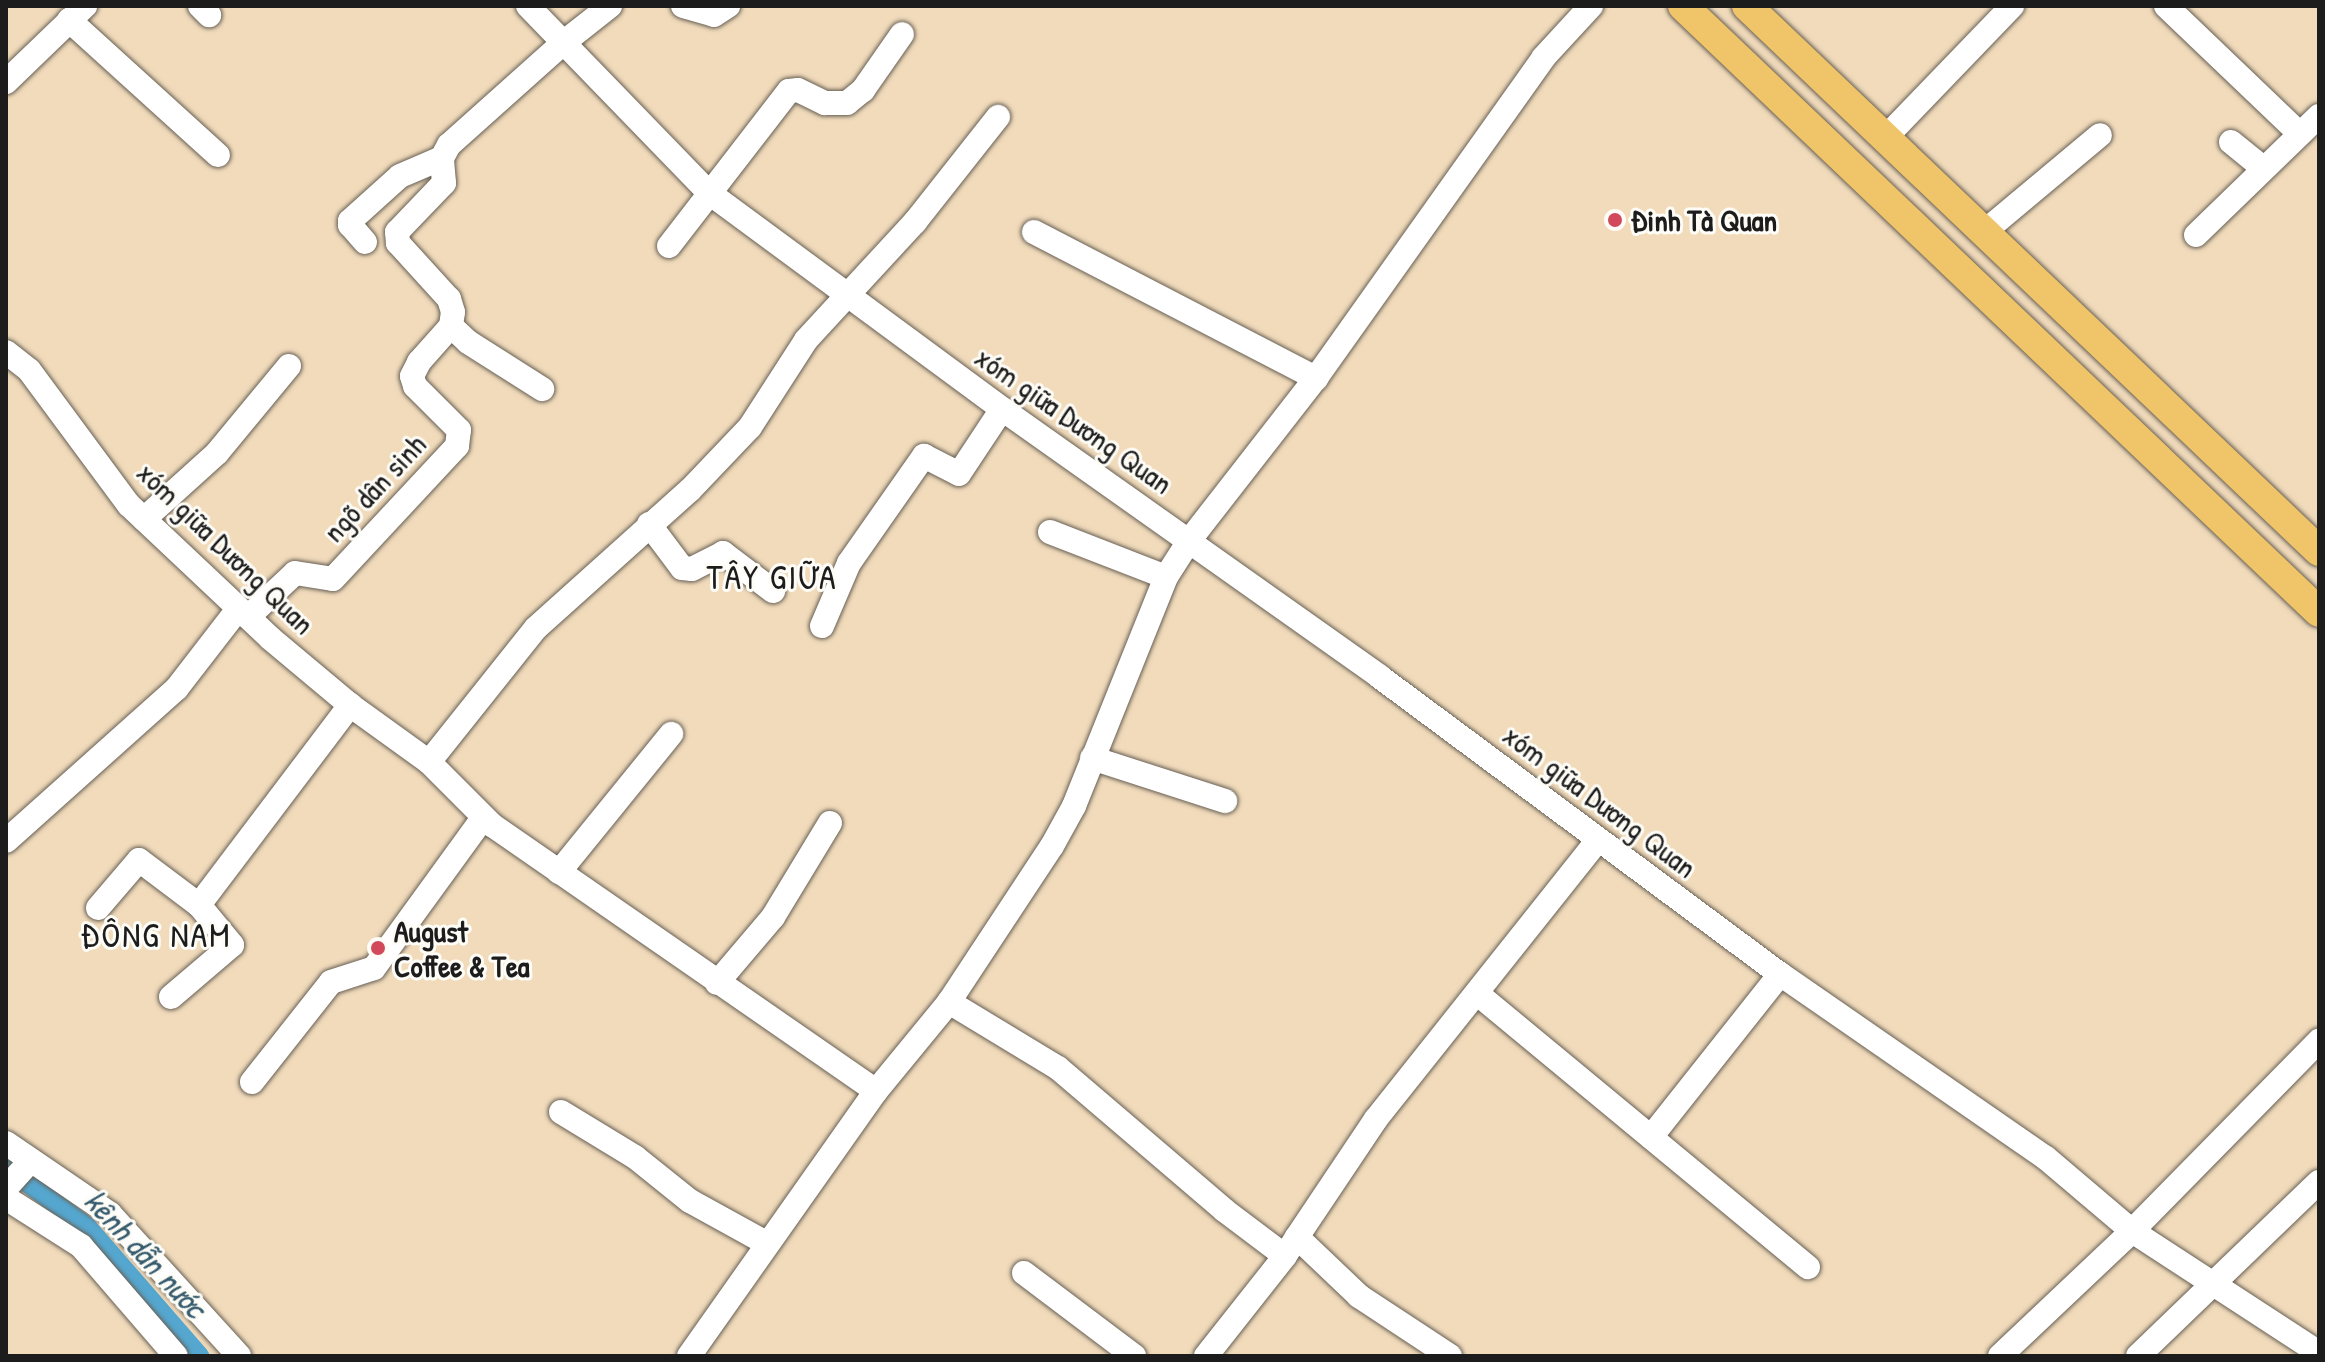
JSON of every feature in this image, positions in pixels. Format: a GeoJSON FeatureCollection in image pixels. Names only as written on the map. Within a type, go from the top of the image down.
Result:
{"type":"FeatureCollection","features":[{"type":"Feature","properties":{"kind":"main road"},"geometry":{"type":"LineString","coordinates":[[1683,6],[2319,612]]}},
{"type":"Feature","properties":{"kind":"main road"},"geometry":{"type":"LineString","coordinates":[[1747,6],[2319,551]]}},
{"type":"Feature","properties":{"kind":"street","name":"xóm giữa Dương Quan"},"geometry":{"type":"LineString","coordinates":[[528,6],[708,192],[1002,409],[1380,677],[1780,974],[2046,1158],[2132,1231],[2214,1281],[2309,1346]]}},
{"type":"Feature","properties":{"kind":"street"},"geometry":{"type":"LineString","coordinates":[[542,389],[468,342],[451,326],[454,317],[449,299],[396,238],[399,229],[444,183],[442,158],[449,145],[563,43],[610,6]]}},
{"type":"Feature","properties":{"kind":"street"},"geometry":{"type":"LineString","coordinates":[[683,6],[714,15],[728,6]]}},
{"type":"Feature","properties":{"kind":"street"},"geometry":{"type":"LineString","coordinates":[[694,1355],[766,1243],[876,1091],[949,1002],[1058,837],[1166,577],[1189,541],[1316,378],[1543,58],[1591,6]]}},
{"type":"Feature","properties":{"kind":"street"},"geometry":{"type":"LineString","coordinates":[[1886,137],[2012,6]]}},
{"type":"Feature","properties":{"kind":"street"},"geometry":{"type":"LineString","coordinates":[[2166,6],[2299,133]]}},
{"type":"Feature","properties":{"kind":"street"},"geometry":{"type":"LineString","coordinates":[[6,82],[77,13],[218,155]]}},
{"type":"Feature","properties":{"kind":"street"},"geometry":{"type":"LineString","coordinates":[[669,246],[708,192],[746,151],[762,124],[789,91],[798,90],[825,103],[847,103],[863,90],[902,34]]}},
{"type":"Feature","properties":{"kind":"street"},"geometry":{"type":"LineString","coordinates":[[2196,235],[2319,116]]}},
{"type":"Feature","properties":{"kind":"street"},"geometry":{"type":"LineString","coordinates":[[429,762],[536,628],[690,490],[750,427],[806,340],[915,222],[998,117]]}},
{"type":"Feature","properties":{"kind":"street"},"geometry":{"type":"LineString","coordinates":[[1984,232],[2100,135]]}},
{"type":"Feature","properties":{"kind":"street"},"geometry":{"type":"LineString","coordinates":[[2231,142],[2263,168]]}},
{"type":"Feature","properties":{"kind":"street"},"geometry":{"type":"LineString","coordinates":[[365,242],[350,221],[400,176],[442,158]]}},
{"type":"Feature","properties":{"kind":"street"},"geometry":{"type":"LineString","coordinates":[[1034,232],[1316,378]]}},
{"type":"Feature","properties":{"kind":"street","name":"ngõ dân sinh"},"geometry":{"type":"LineString","coordinates":[[243,613],[295,573],[333,579],[457,446],[459,430],[415,386],[412,376],[419,362],[451,326]]}},
{"type":"Feature","properties":{"kind":"street","name":"xóm giữa Dương Quan"},"geometry":{"type":"LineString","coordinates":[[6,352],[29,370],[129,505],[243,613],[350,705],[429,762],[483,818],[876,1091]]}},
{"type":"Feature","properties":{"kind":"street"},"geometry":{"type":"LineString","coordinates":[[144,519],[217,453],[289,366]]}},
{"type":"Feature","properties":{"kind":"street"},"geometry":{"type":"LineString","coordinates":[[822,626],[849,563],[924,456],[959,474],[1002,409]]}},
{"type":"Feature","properties":{"kind":"street"},"geometry":{"type":"LineString","coordinates":[[649,524],[682,568],[692,569],[723,553],[773,591]]}},
{"type":"Feature","properties":{"kind":"street"},"geometry":{"type":"LineString","coordinates":[[1050,532],[1166,577]]}},
{"type":"Feature","properties":{"kind":"street"},"geometry":{"type":"LineString","coordinates":[[6,841],[177,688],[243,613]]}},
{"type":"Feature","properties":{"kind":"street"},"geometry":{"type":"LineString","coordinates":[[199,905],[350,705]]}},
{"type":"Feature","properties":{"kind":"street"},"geometry":{"type":"LineString","coordinates":[[559,872],[671,734]]}},
{"type":"Feature","properties":{"kind":"street"},"geometry":{"type":"LineString","coordinates":[[1092,758],[1225,801]]}},
{"type":"Feature","properties":{"kind":"street"},"geometry":{"type":"LineString","coordinates":[[252,1082],[331,982],[374,968],[483,818]]}},
{"type":"Feature","properties":{"kind":"street"},"geometry":{"type":"LineString","coordinates":[[717,983],[773,917],[830,823]]}},
{"type":"Feature","properties":{"kind":"street"},"geometry":{"type":"LineString","coordinates":[[1206,1356],[1291,1246],[1376,1119],[1454,1021],[1479,995],[1598,840]]}},
{"type":"Feature","properties":{"kind":"street"},"geometry":{"type":"LineString","coordinates":[[98,908],[139,860],[199,905],[232,945],[171,997]]}},
{"type":"Feature","properties":{"kind":"street"},"geometry":{"type":"LineString","coordinates":[[1651,1137],[1780,974]]}},
{"type":"Feature","properties":{"kind":"street"},"geometry":{"type":"LineString","coordinates":[[1479,995],[1808,1267]]}},
{"type":"Feature","properties":{"kind":"street"},"geometry":{"type":"LineString","coordinates":[[949,1002],[1058,1068],[1224,1210],[1291,1246],[1359,1296],[1450,1356]]}},
{"type":"Feature","properties":{"kind":"street"},"geometry":{"type":"LineString","coordinates":[[2000,1356],[2132,1231],[2319,1041]]}},
{"type":"Feature","properties":{"kind":"street"},"geometry":{"type":"LineString","coordinates":[[561,1112],[635,1157],[690,1201],[766,1243]]}},
{"type":"Feature","properties":{"kind":"street"},"geometry":{"type":"LineString","coordinates":[[6,1143],[95,1230],[239,1356]]}},
{"type":"Feature","properties":{"kind":"street"},"geometry":{"type":"LineString","coordinates":[[28,1162],[7,1190],[95,1230],[176,1356]]}},
{"type":"Feature","properties":{"kind":"street"},"geometry":{"type":"LineString","coordinates":[[2138,1356],[2319,1182]]}},
{"type":"Feature","properties":{"kind":"street"},"geometry":{"type":"LineString","coordinates":[[1024,1273],[1134,1356]]}},
{"type":"Feature","properties":{"kind":"waterway","name":"kênh dẫn nước"},"geometry":{"type":"LineString","coordinates":[[6,1167],[87,1227],[199,1356]]}},
{"type":"Feature","properties":{"kind":"place","name":"Đinh Tà Quan"},"geometry":{"type":"Point","coordinates":[1615,220]}},
{"type":"Feature","properties":{"kind":"place","name":"August Coffee & Tea"},"geometry":{"type":"Point","coordinates":[378,948]}},
{"type":"Feature","properties":{"kind":"district","name":"TÂY GIỮA"},"geometry":{"type":"Point","coordinates":[772,578]}},
{"type":"Feature","properties":{"kind":"district","name":"ĐÔNG NAM"},"geometry":{"type":"Point","coordinates":[156,936]}}]}
